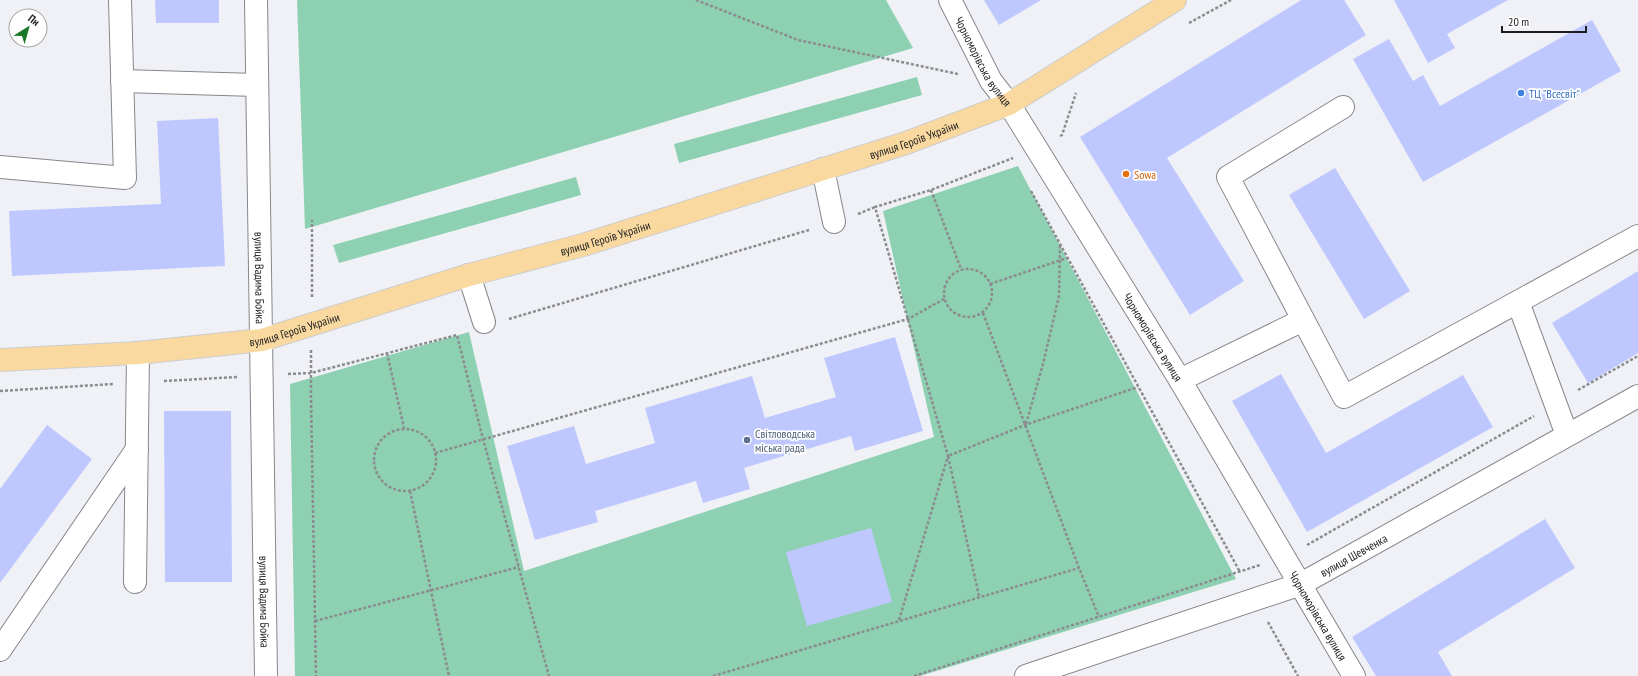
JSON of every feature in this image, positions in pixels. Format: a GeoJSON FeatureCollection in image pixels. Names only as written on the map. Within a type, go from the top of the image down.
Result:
{"type":"FeatureCollection","features":[{"type":"Feature","properties":{"kind":"main road","name":"вулиця Героїв України"},"geometry":{"type":"LineString","coordinates":[[0,360],[138,353],[262,340],[469,275],[583,245],[906,143],[1009,104],[1175,0]]}},
{"type":"Feature","properties":{"kind":"street"},"geometry":{"type":"LineString","coordinates":[[0,167],[125,178],[120,0]]}},
{"type":"Feature","properties":{"kind":"street","name":"вулиця Вадима Бойка"},"geometry":{"type":"LineString","coordinates":[[256,0],[266,676]]}},
{"type":"Feature","properties":{"kind":"street","name":"Чорноморівська вулиця"},"geometry":{"type":"LineString","coordinates":[[950,0],[990,81],[1009,104],[1180,380],[1354,676]]}},
{"type":"Feature","properties":{"kind":"street"},"geometry":{"type":"LineString","coordinates":[[122,81],[257,86]]}},
{"type":"Feature","properties":{"kind":"street"},"geometry":{"type":"LineString","coordinates":[[1343,107],[1228,177],[1344,397],[1638,236]]}},
{"type":"Feature","properties":{"kind":"street"},"geometry":{"type":"LineString","coordinates":[[823,169],[834,222]]}},
{"type":"Feature","properties":{"kind":"street"},"geometry":{"type":"LineString","coordinates":[[469,275],[484,322]]}},
{"type":"Feature","properties":{"kind":"street"},"geometry":{"type":"LineString","coordinates":[[1518,302],[1567,435]]}},
{"type":"Feature","properties":{"kind":"street"},"geometry":{"type":"LineString","coordinates":[[1180,380],[1303,320]]}},
{"type":"Feature","properties":{"kind":"street"},"geometry":{"type":"LineString","coordinates":[[135,582],[138,353]]}},
{"type":"Feature","properties":{"kind":"street","name":"вулиця Шевченка"},"geometry":{"type":"LineString","coordinates":[[1026,676],[1301,584],[1638,396]]}},
{"type":"Feature","properties":{"kind":"street"},"geometry":{"type":"LineString","coordinates":[[0,650],[137,449]]}},
{"type":"Feature","properties":{"kind":"path"},"geometry":{"type":"LineString","coordinates":[[696,0],[798,40],[990,81]]}},
{"type":"Feature","properties":{"kind":"path"},"geometry":{"type":"LineString","coordinates":[[1189,24],[1230,0]]}},
{"type":"Feature","properties":{"kind":"path"},"geometry":{"type":"LineString","coordinates":[[508,320],[834,222],[875,207],[931,190],[1012,158],[1062,135],[1078,87]]}},
{"type":"Feature","properties":{"kind":"path"},"geometry":{"type":"LineString","coordinates":[[1012,158],[1016,165]]}},
{"type":"Feature","properties":{"kind":"path"},"geometry":{"type":"LineString","coordinates":[[1027,185],[1298,676]]}},
{"type":"Feature","properties":{"kind":"path"},"geometry":{"type":"LineString","coordinates":[[931,190],[960,269]]}},
{"type":"Feature","properties":{"kind":"path"},"geometry":{"type":"LineString","coordinates":[[875,207],[948,456],[979,596]]}},
{"type":"Feature","properties":{"kind":"path"},"geometry":{"type":"LineString","coordinates":[[312,220],[311,406],[316,676]]}},
{"type":"Feature","properties":{"kind":"path"},"geometry":{"type":"LineString","coordinates":[[1025,425],[1043,364],[1059,296],[1060,244]]}},
{"type":"Feature","properties":{"kind":"path"},"geometry":{"type":"LineString","coordinates":[[990,284],[1067,258]]}},
{"type":"Feature","properties":{"kind":"path"},"geometry":{"type":"LineString","coordinates":[[960,269],[974,269],[986,276],[990,284],[992,288],[991,302],[983,313],[972,318],[959,317],[949,310],[944,299],[944,286],[950,276],[960,269]]}},
{"type":"Feature","properties":{"kind":"path"},"geometry":{"type":"LineString","coordinates":[[435,453],[908,319],[944,299]]}},
{"type":"Feature","properties":{"kind":"path"},"geometry":{"type":"LineString","coordinates":[[983,313],[1079,568],[1099,617]]}},
{"type":"Feature","properties":{"kind":"path"},"geometry":{"type":"LineString","coordinates":[[457,335],[464,333]]}},
{"type":"Feature","properties":{"kind":"path"},"geometry":{"type":"LineString","coordinates":[[387,353],[404,428]]}},
{"type":"Feature","properties":{"kind":"path"},"geometry":{"type":"LineString","coordinates":[[948,456],[1025,425],[1138,387]]}},
{"type":"Feature","properties":{"kind":"path"},"geometry":{"type":"LineString","coordinates":[[404,428],[419,432],[432,442],[435,453],[437,459],[433,476],[421,488],[405,492],[388,488],[376,475],[372,459],[377,444],[388,433],[404,428]]}},
{"type":"Feature","properties":{"kind":"path"},"geometry":{"type":"LineString","coordinates":[[483,439],[549,676]]}},
{"type":"Feature","properties":{"kind":"path"},"geometry":{"type":"LineString","coordinates":[[899,620],[948,456]]}},
{"type":"Feature","properties":{"kind":"path"},"geometry":{"type":"LineString","coordinates":[[410,491],[449,676]]}},
{"type":"Feature","properties":{"kind":"path"},"geometry":{"type":"LineString","coordinates":[[315,621],[518,567]]}},
{"type":"Feature","properties":{"kind":"path"},"geometry":{"type":"LineString","coordinates":[[713,676],[979,596],[1079,568]]}},
{"type":"Feature","properties":{"kind":"green space"},"geometry":{"type":"Polygon","coordinates":[[[297,0],[886,0],[913,48],[305,229],[297,0]]]}},
{"type":"Feature","properties":{"kind":"green space"},"geometry":{"type":"Polygon","coordinates":[[[917,77],[922,95],[679,163],[674,144],[917,77]]]}},
{"type":"Feature","properties":{"kind":"green space"},"geometry":{"type":"Polygon","coordinates":[[[1018,166],[1236,579],[920,676],[295,676],[290,384],[469,332],[524,571],[934,437],[883,211],[1018,166]]]}},
{"type":"Feature","properties":{"kind":"green space"},"geometry":{"type":"Polygon","coordinates":[[[576,177],[581,195],[339,263],[333,245],[576,177]]]}},
{"type":"Feature","properties":{"kind":"building"},"geometry":{"type":"Polygon","coordinates":[[[155,0],[219,0],[219,23],[156,23],[155,0]]]}},
{"type":"Feature","properties":{"kind":"building"},"geometry":{"type":"Polygon","coordinates":[[[984,0],[1041,0],[999,25],[984,0]]]}},
{"type":"Feature","properties":{"kind":"building"},"geometry":{"type":"Polygon","coordinates":[[[1301,0],[1344,0],[1366,35],[1167,158],[1244,281],[1190,315],[1080,137],[1301,0]]]}},
{"type":"Feature","properties":{"kind":"building"},"geometry":{"type":"Polygon","coordinates":[[[1394,0],[1508,0],[1447,34],[1455,48],[1428,63],[1394,0]]]}},
{"type":"Feature","properties":{"kind":"building","name":"ТЦ \"Всесвіт\""},"geometry":{"type":"Polygon","coordinates":[[[1592,20],[1621,71],[1423,182],[1353,59],[1389,39],[1413,81],[1423,75],[1440,106],[1592,20]]]}},
{"type":"Feature","properties":{"kind":"building"},"geometry":{"type":"Polygon","coordinates":[[[218,118],[225,266],[12,276],[9,211],[161,204],[157,121],[218,118]]]}},
{"type":"Feature","properties":{"kind":"building"},"geometry":{"type":"Polygon","coordinates":[[[1335,168],[1410,291],[1364,319],[1289,195],[1335,168]]]}},
{"type":"Feature","properties":{"kind":"building"},"geometry":{"type":"Polygon","coordinates":[[[1638,271],[1638,353],[1588,383],[1552,323],[1638,271]]]}},
{"type":"Feature","properties":{"kind":"building","name":"Світловодська міська рада"},"geometry":{"type":"Polygon","coordinates":[[[895,337],[923,431],[855,451],[851,436],[744,468],[750,489],[703,503],[696,481],[595,511],[598,522],[535,540],[507,446],[574,426],[586,464],[655,443],[645,408],[752,376],[765,418],[836,397],[824,358],[895,337]]]}},
{"type":"Feature","properties":{"kind":"building"},"geometry":{"type":"Polygon","coordinates":[[[1281,374],[1326,453],[1463,375],[1493,427],[1307,532],[1232,401],[1281,374]]]}},
{"type":"Feature","properties":{"kind":"building"},"geometry":{"type":"Polygon","coordinates":[[[164,411],[231,411],[232,582],[165,582],[164,411]]]}},
{"type":"Feature","properties":{"kind":"building"},"geometry":{"type":"Polygon","coordinates":[[[47,425],[92,459],[0,583],[0,489],[47,425]]]}},
{"type":"Feature","properties":{"kind":"building"},"geometry":{"type":"Polygon","coordinates":[[[1545,519],[1575,568],[1438,652],[1452,676],[1376,676],[1352,637],[1545,519]]]}},
{"type":"Feature","properties":{"kind":"building"},"geometry":{"type":"Polygon","coordinates":[[[871,528],[892,602],[807,626],[786,552],[871,528]]]}},
{"type":"Feature","properties":{"kind":"place","name":"ТЦ \"Всесвіт\""},"geometry":{"type":"Point","coordinates":[1521,93]}},
{"type":"Feature","properties":{"kind":"place","name":"Sowa"},"geometry":{"type":"Point","coordinates":[1126,174]}},
{"type":"Feature","properties":{"kind":"place","name":"Світловодська міська рада"},"geometry":{"type":"Point","coordinates":[747,440]}}]}
